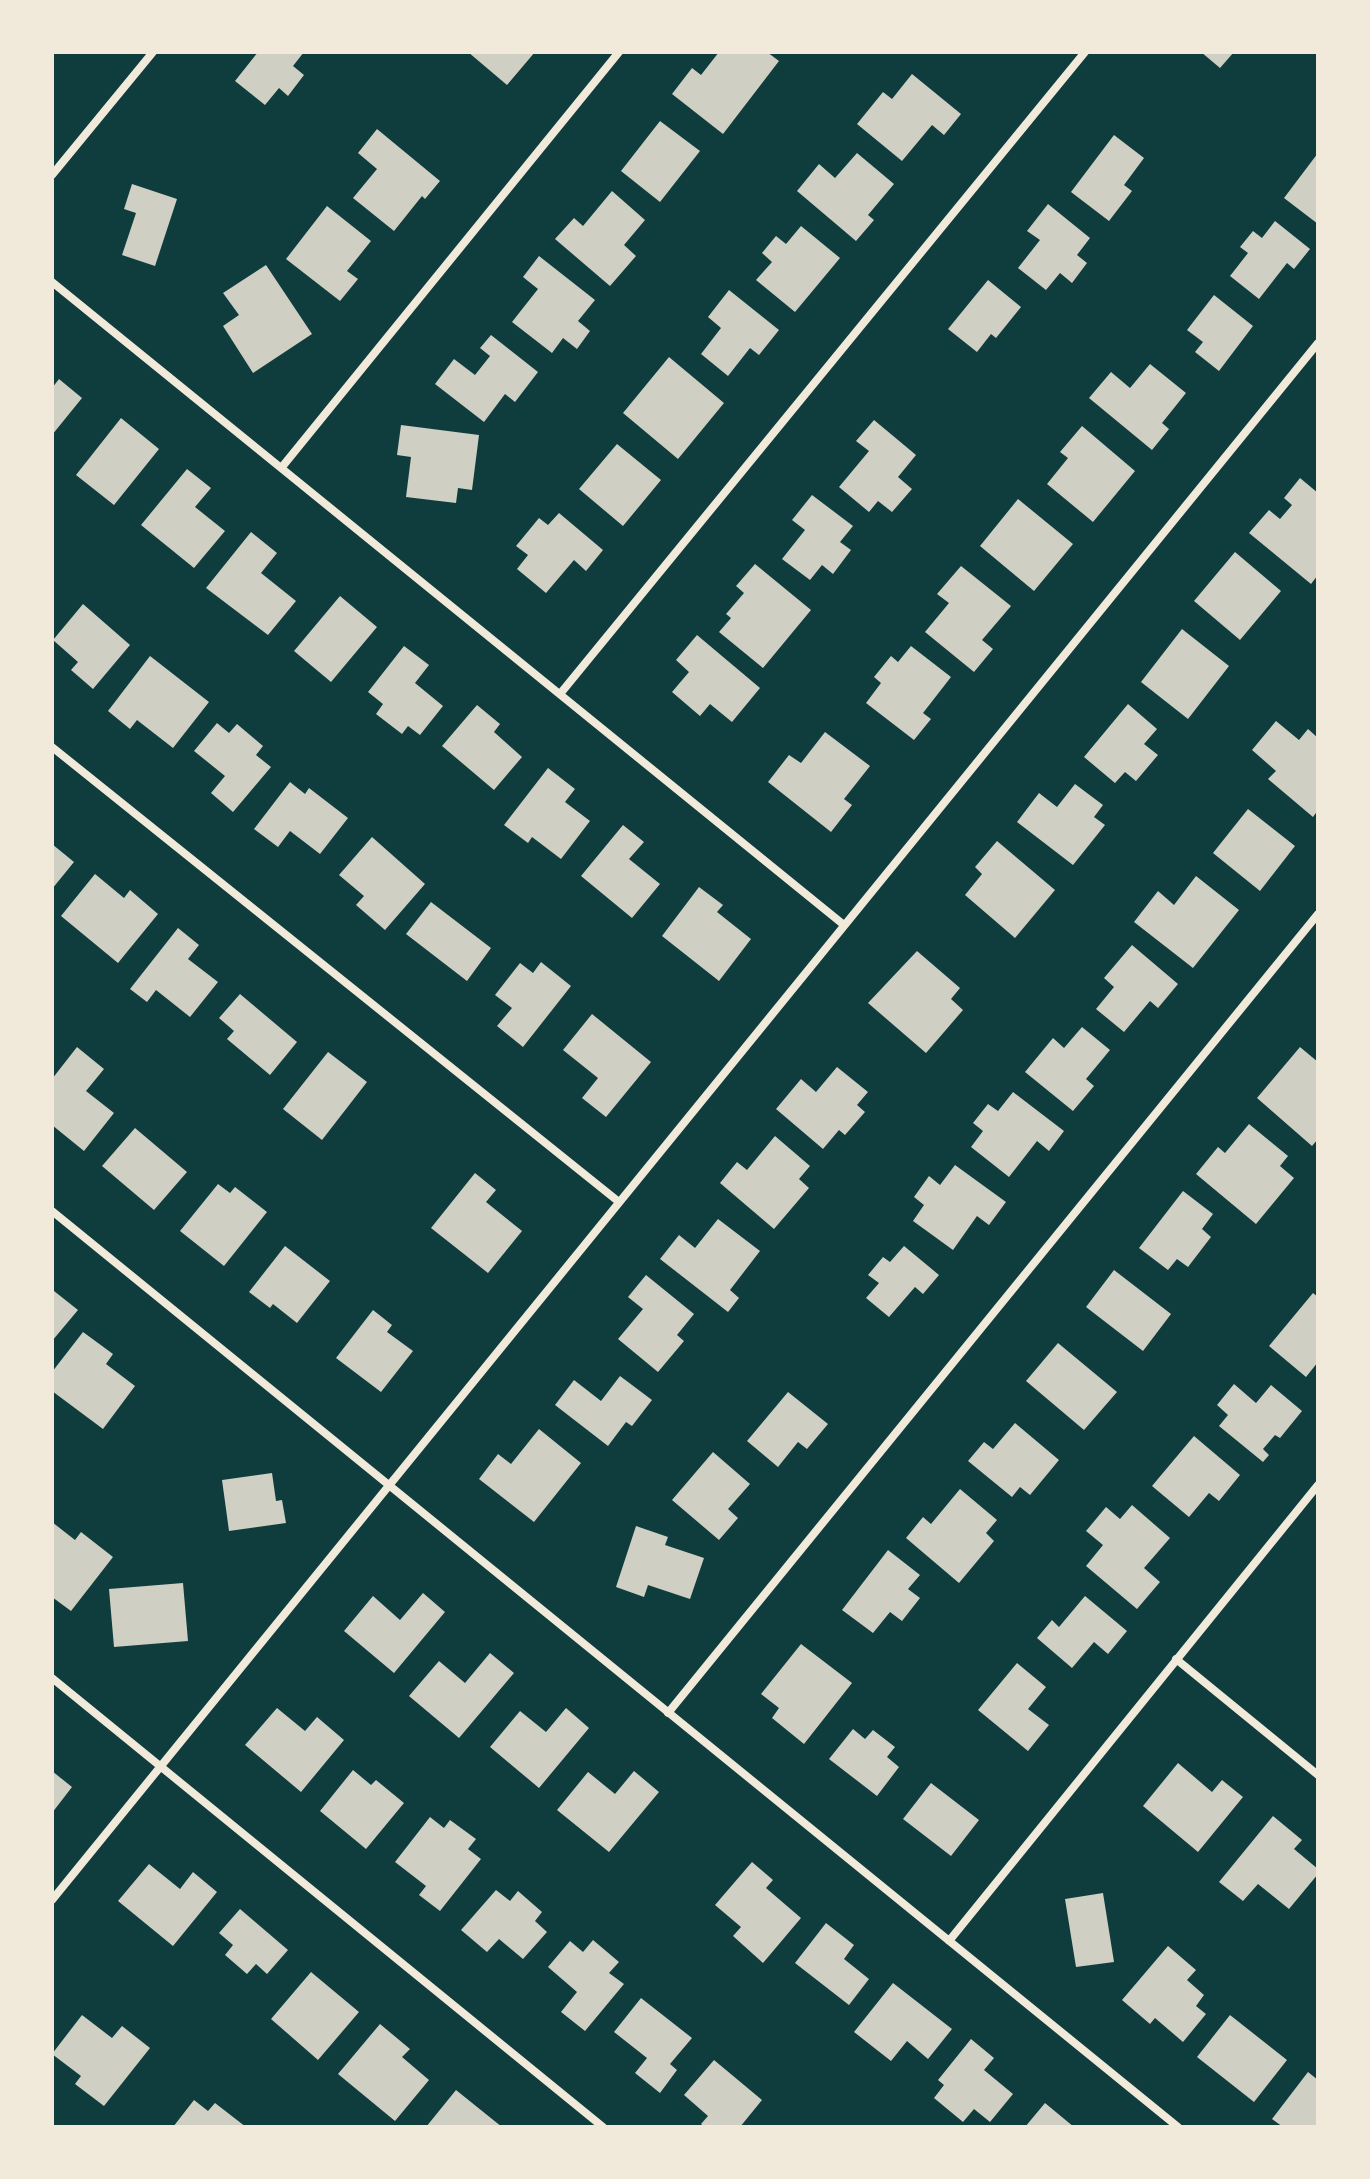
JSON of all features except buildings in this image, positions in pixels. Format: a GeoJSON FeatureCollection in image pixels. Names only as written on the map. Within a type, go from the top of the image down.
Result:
{"type":"FeatureCollection","features":[{"type":"Feature","properties":{"kind":"street"},"geometry":{"type":"LineString","coordinates":[[52,175],[153,52]]}},
{"type":"Feature","properties":{"kind":"street"},"geometry":{"type":"LineString","coordinates":[[282,467],[619,52]]}},
{"type":"Feature","properties":{"kind":"street"},"geometry":{"type":"LineString","coordinates":[[560,694],[1085,52]]}},
{"type":"Feature","properties":{"kind":"street"},"geometry":{"type":"LineString","coordinates":[[52,282],[844,925]]}},
{"type":"Feature","properties":{"kind":"street"},"geometry":{"type":"LineString","coordinates":[[52,1900],[1318,343]]}},
{"type":"Feature","properties":{"kind":"street"},"geometry":{"type":"LineString","coordinates":[[52,747],[619,1202]]}},
{"type":"Feature","properties":{"kind":"street"},"geometry":{"type":"LineString","coordinates":[[668,1713],[1318,914]]}},
{"type":"Feature","properties":{"kind":"street"},"geometry":{"type":"LineString","coordinates":[[52,1211],[1178,2127]]}},
{"type":"Feature","properties":{"kind":"street"},"geometry":{"type":"LineString","coordinates":[[949,1941],[1318,1485]]}},
{"type":"Feature","properties":{"kind":"street"},"geometry":{"type":"LineString","coordinates":[[1176,1659],[1318,1775]]}},
{"type":"Feature","properties":{"kind":"street"},"geometry":{"type":"LineString","coordinates":[[52,1678],[603,2127]]}}]}
